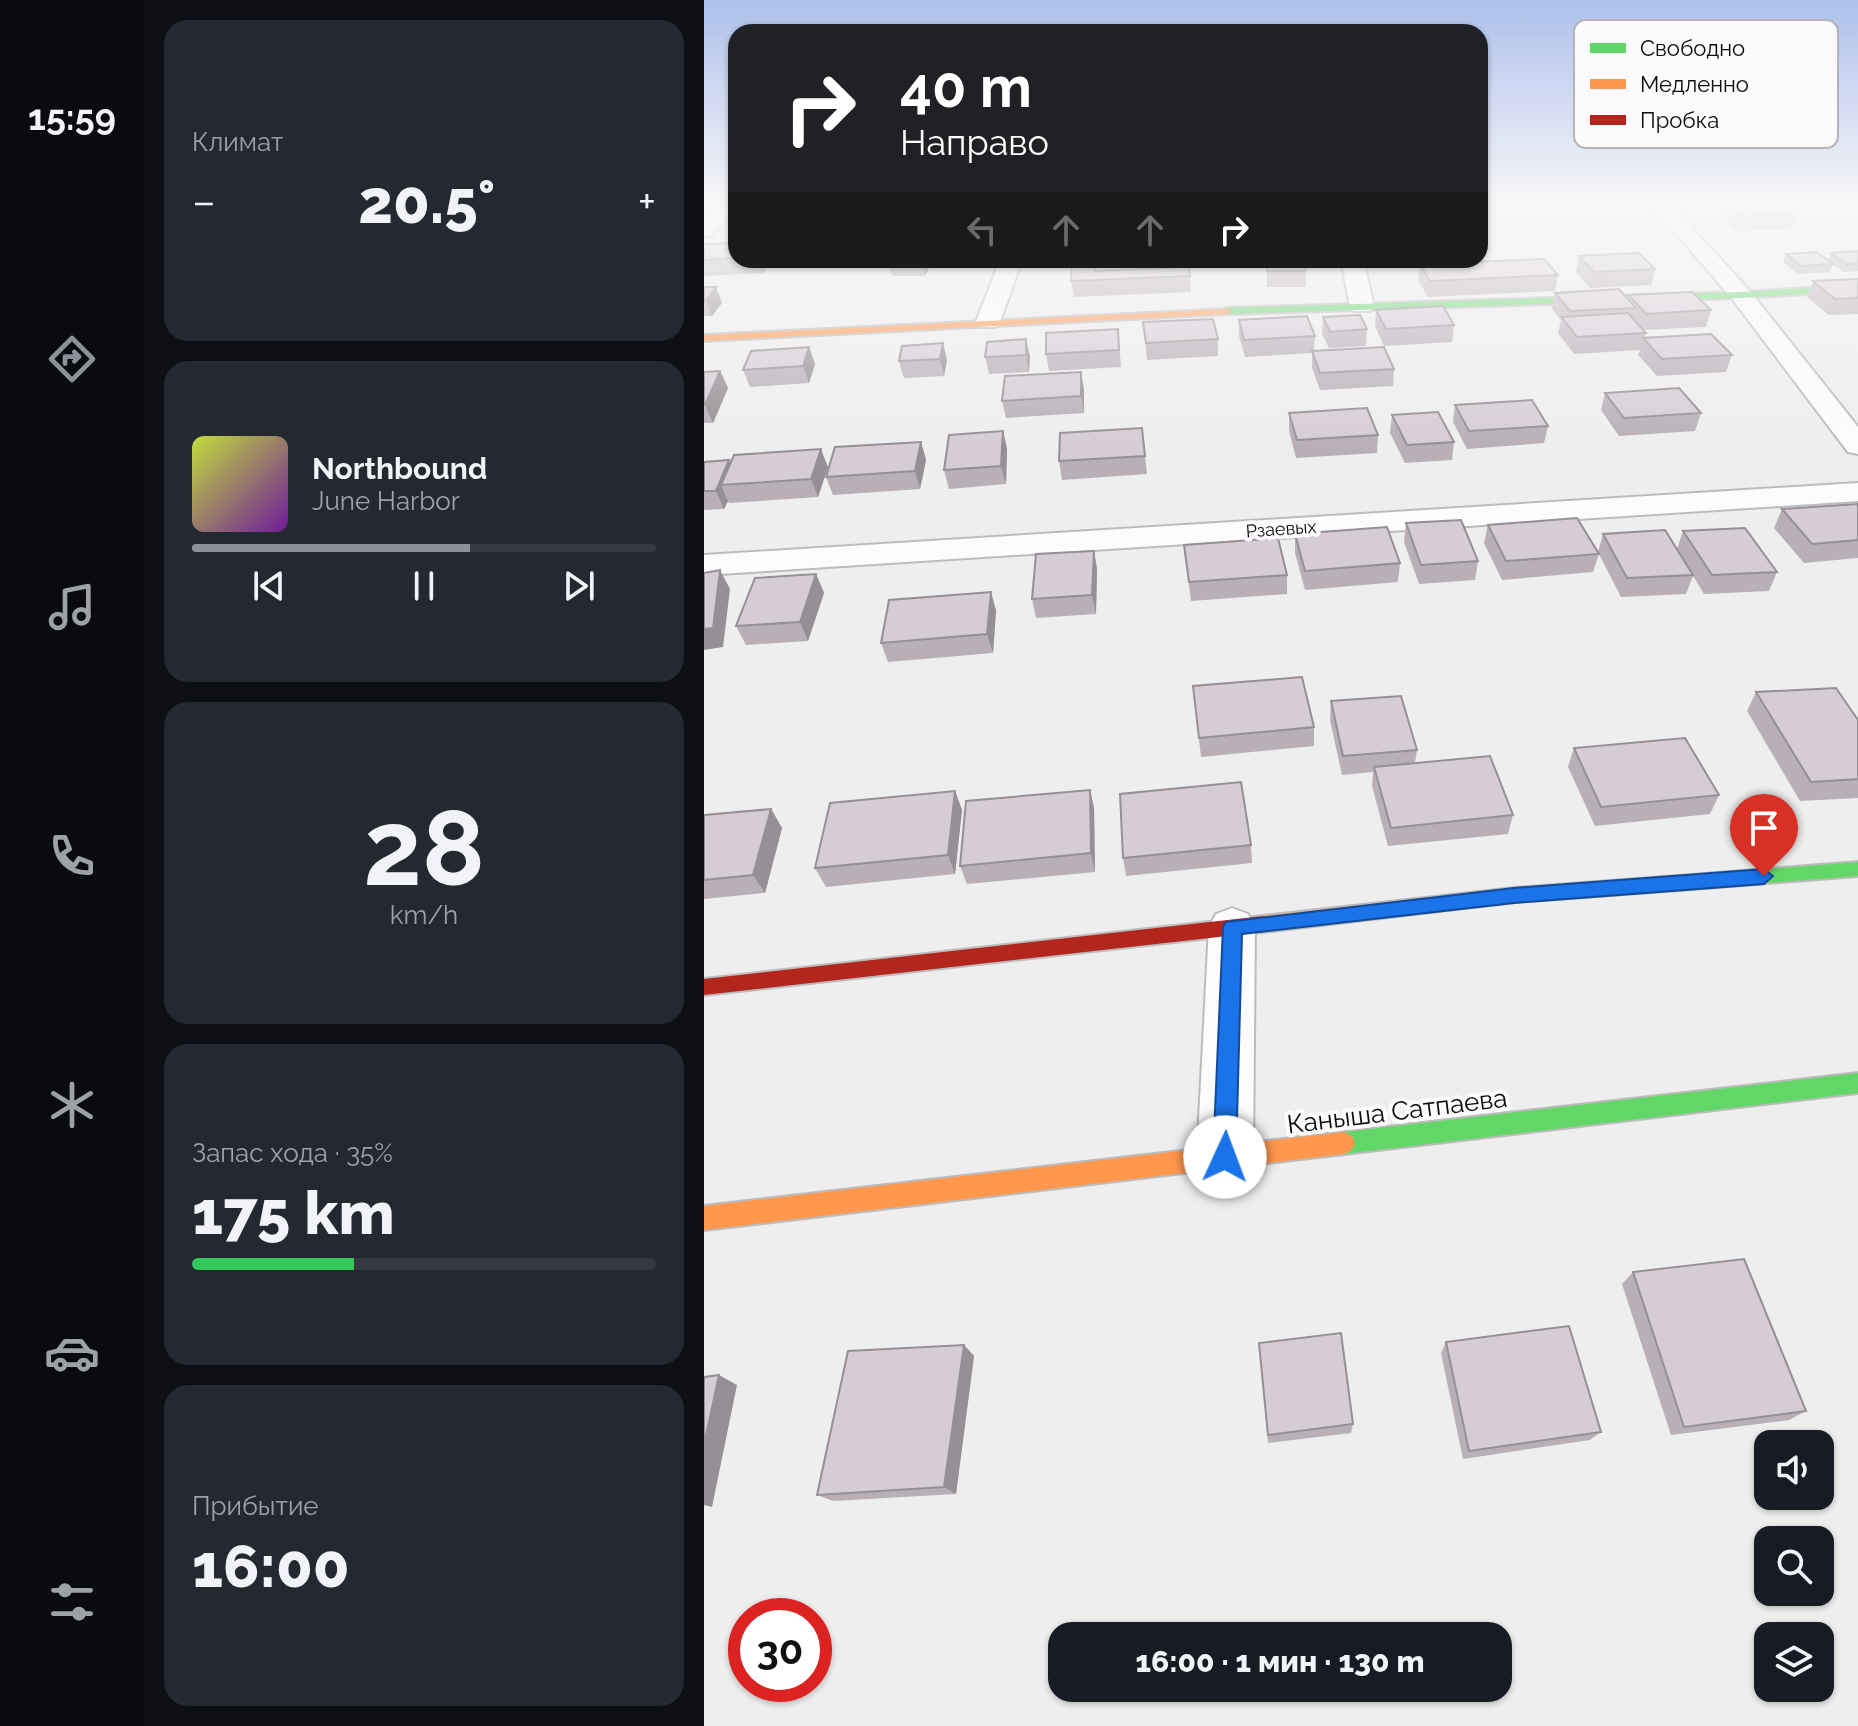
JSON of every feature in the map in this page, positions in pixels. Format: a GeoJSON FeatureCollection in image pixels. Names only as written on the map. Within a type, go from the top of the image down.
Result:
{"type":"FeatureCollection","features":[{"type":"Feature","properties":{"kind":"street"},"geometry":{"type":"LineString","coordinates":[[988,322],[1002,285]]}},
{"type":"Feature","properties":{"kind":"street"},"geometry":{"type":"LineString","coordinates":[[1357,285],[1362,306]]}},
{"type":"Feature","properties":{"kind":"street"},"geometry":{"type":"LineString","coordinates":[[1732,285],[1858,446]]}},
{"type":"Feature","properties":{"kind":"street"},"geometry":{"type":"LineString","coordinates":[[704,338],[988,322],[1362,306],[1741,295],[1858,288]]}},
{"type":"Feature","properties":{"kind":"street","name":"Рзаевых"},"geometry":{"type":"LineString","coordinates":[[704,565],[1858,492]]}},
{"type":"Feature","properties":{"kind":"street"},"geometry":{"type":"LineString","coordinates":[[704,987],[1514,895],[1858,869]]}},
{"type":"Feature","properties":{"kind":"street"},"geometry":{"type":"LineString","coordinates":[[1225,1157],[1232,927]]}},
{"type":"Feature","properties":{"kind":"street","name":"Каныша Сатпаева"},"geometry":{"type":"LineString","coordinates":[[704,1218],[1858,1083]]}},
{"type":"Feature","properties":{"kind":"building"},"geometry":{"type":"Polygon","coordinates":[[[1817,285],[1858,285],[1858,298],[1835,299],[1817,285]]]}},
{"type":"Feature","properties":{"kind":"building"},"geometry":{"type":"Polygon","coordinates":[[[704,287],[716,287],[706,300],[704,300],[704,287]]]}},
{"type":"Feature","properties":{"kind":"building"},"geometry":{"type":"Polygon","coordinates":[[[1619,289],[1636,308],[1570,311],[1555,293],[1619,289]]]}},
{"type":"Feature","properties":{"kind":"building"},"geometry":{"type":"Polygon","coordinates":[[[1692,292],[1711,310],[1646,314],[1629,295],[1692,292]]]}},
{"type":"Feature","properties":{"kind":"building"},"geometry":{"type":"Polygon","coordinates":[[[1443,306],[1454,325],[1386,329],[1376,310],[1443,306]]]}},
{"type":"Feature","properties":{"kind":"building"},"geometry":{"type":"Polygon","coordinates":[[[1628,313],[1646,333],[1577,337],[1562,317],[1628,313]]]}},
{"type":"Feature","properties":{"kind":"building"},"geometry":{"type":"Polygon","coordinates":[[[1360,315],[1367,329],[1330,332],[1323,317],[1360,315]]]}},
{"type":"Feature","properties":{"kind":"building"},"geometry":{"type":"Polygon","coordinates":[[[1307,316],[1315,336],[1244,340],[1239,320],[1307,316]]]}},
{"type":"Feature","properties":{"kind":"building"},"geometry":{"type":"Polygon","coordinates":[[[1213,319],[1218,339],[1146,343],[1143,322],[1213,319]]]}},
{"type":"Feature","properties":{"kind":"building"},"geometry":{"type":"Polygon","coordinates":[[[1118,329],[1119,350],[1046,354],[1046,333],[1118,329]]]}},
{"type":"Feature","properties":{"kind":"building"},"geometry":{"type":"Polygon","coordinates":[[[1711,334],[1732,355],[1662,359],[1643,338],[1711,334]]]}},
{"type":"Feature","properties":{"kind":"building"},"geometry":{"type":"Polygon","coordinates":[[[1026,339],[1026,355],[985,357],[987,342],[1026,339]]]}},
{"type":"Feature","properties":{"kind":"building"},"geometry":{"type":"Polygon","coordinates":[[[943,343],[940,359],[899,361],[902,346],[943,343]]]}},
{"type":"Feature","properties":{"kind":"building"},"geometry":{"type":"Polygon","coordinates":[[[809,347],[803,366],[743,370],[751,351],[809,347]]]}},
{"type":"Feature","properties":{"kind":"building"},"geometry":{"type":"Polygon","coordinates":[[[1384,347],[1394,369],[1320,373],[1312,351],[1384,347]]]}},
{"type":"Feature","properties":{"kind":"building"},"geometry":{"type":"Polygon","coordinates":[[[720,371],[705,405],[704,405],[704,372],[720,371]]]}},
{"type":"Feature","properties":{"kind":"building"},"geometry":{"type":"Polygon","coordinates":[[[1081,372],[1081,396],[1002,401],[1005,376],[1081,372]]]}},
{"type":"Feature","properties":{"kind":"building"},"geometry":{"type":"Polygon","coordinates":[[[1679,388],[1701,413],[1624,418],[1605,393],[1679,388]]]}},
{"type":"Feature","properties":{"kind":"building"},"geometry":{"type":"Polygon","coordinates":[[[1532,400],[1548,426],[1469,431],[1455,405],[1532,400]]]}},
{"type":"Feature","properties":{"kind":"building"},"geometry":{"type":"Polygon","coordinates":[[[1367,408],[1378,435],[1297,440],[1289,413],[1367,408]]]}},
{"type":"Feature","properties":{"kind":"building"},"geometry":{"type":"Polygon","coordinates":[[[1438,412],[1454,442],[1407,445],[1392,415],[1438,412]]]}},
{"type":"Feature","properties":{"kind":"building"},"geometry":{"type":"Polygon","coordinates":[[[1142,428],[1145,456],[1059,461],[1060,433],[1142,428]]]}},
{"type":"Feature","properties":{"kind":"building"},"geometry":{"type":"Polygon","coordinates":[[[1003,431],[1001,466],[944,470],[949,435],[1003,431]]]}},
{"type":"Feature","properties":{"kind":"building"},"geometry":{"type":"Polygon","coordinates":[[[921,442],[915,471],[826,477],[835,447],[921,442]]]}},
{"type":"Feature","properties":{"kind":"building"},"geometry":{"type":"Polygon","coordinates":[[[821,449],[811,479],[721,485],[734,455],[821,449]]]}},
{"type":"Feature","properties":{"kind":"building"},"geometry":{"type":"Polygon","coordinates":[[[729,460],[716,491],[704,491],[704,462],[729,460]]]}},
{"type":"Feature","properties":{"kind":"building"},"geometry":{"type":"Polygon","coordinates":[[[1858,504],[1858,540],[1812,544],[1782,509],[1858,504]]]}},
{"type":"Feature","properties":{"kind":"building"},"geometry":{"type":"Polygon","coordinates":[[[1577,518],[1599,554],[1506,561],[1488,525],[1577,518]]]}},
{"type":"Feature","properties":{"kind":"building"},"geometry":{"type":"Polygon","coordinates":[[[1461,520],[1478,561],[1421,565],[1406,523],[1461,520]]]}},
{"type":"Feature","properties":{"kind":"building"},"geometry":{"type":"Polygon","coordinates":[[[1387,527],[1400,563],[1305,571],[1295,534],[1387,527]]]}},
{"type":"Feature","properties":{"kind":"building"},"geometry":{"type":"Polygon","coordinates":[[[1745,528],[1777,572],[1712,575],[1683,531],[1745,528]]]}},
{"type":"Feature","properties":{"kind":"building"},"geometry":{"type":"Polygon","coordinates":[[[1665,530],[1693,575],[1627,578],[1603,534],[1665,530]]]}},
{"type":"Feature","properties":{"kind":"building"},"geometry":{"type":"Polygon","coordinates":[[[1278,538],[1287,575],[1189,582],[1184,545],[1278,538]]]}},
{"type":"Feature","properties":{"kind":"building"},"geometry":{"type":"Polygon","coordinates":[[[1094,551],[1092,595],[1032,599],[1036,554],[1094,551]]]}},
{"type":"Feature","properties":{"kind":"building"},"geometry":{"type":"Polygon","coordinates":[[[720,570],[713,628],[704,629],[704,573],[720,570]]]}},
{"type":"Feature","properties":{"kind":"building"},"geometry":{"type":"Polygon","coordinates":[[[816,574],[800,622],[736,626],[755,578],[816,574]]]}},
{"type":"Feature","properties":{"kind":"building"},"geometry":{"type":"Polygon","coordinates":[[[991,592],[987,634],[881,643],[889,600],[991,592]]]}},
{"type":"Feature","properties":{"kind":"building"},"geometry":{"type":"Polygon","coordinates":[[[1302,677],[1314,727],[1199,738],[1193,686],[1302,677]]]}},
{"type":"Feature","properties":{"kind":"building"},"geometry":{"type":"Polygon","coordinates":[[[1836,688],[1858,720],[1858,779],[1811,782],[1756,692],[1836,688]]]}},
{"type":"Feature","properties":{"kind":"building"},"geometry":{"type":"Polygon","coordinates":[[[1401,696],[1417,750],[1343,756],[1331,701],[1401,696]]]}},
{"type":"Feature","properties":{"kind":"building"},"geometry":{"type":"Polygon","coordinates":[[[1685,738],[1719,795],[1601,807],[1574,748],[1685,738]]]}},
{"type":"Feature","properties":{"kind":"building"},"geometry":{"type":"Polygon","coordinates":[[[1490,756],[1513,815],[1391,828],[1374,767],[1490,756]]]}},
{"type":"Feature","properties":{"kind":"building"},"geometry":{"type":"Polygon","coordinates":[[[1241,782],[1251,845],[1123,858],[1120,794],[1241,782]]]}},
{"type":"Feature","properties":{"kind":"building"},"geometry":{"type":"Polygon","coordinates":[[[1090,790],[1091,853],[960,866],[966,801],[1090,790]]]}},
{"type":"Feature","properties":{"kind":"building"},"geometry":{"type":"Polygon","coordinates":[[[955,791],[948,855],[815,868],[830,803],[955,791]]]}},
{"type":"Feature","properties":{"kind":"building"},"geometry":{"type":"Polygon","coordinates":[[[771,809],[753,875],[704,880],[704,815],[771,809]]]}},
{"type":"Feature","properties":{"kind":"building"},"geometry":{"type":"Polygon","coordinates":[[[1744,1259],[1806,1411],[1684,1427],[1633,1272],[1744,1259]]]}},
{"type":"Feature","properties":{"kind":"building"},"geometry":{"type":"Polygon","coordinates":[[[1569,1326],[1601,1432],[1469,1451],[1446,1342],[1569,1326]]]}},
{"type":"Feature","properties":{"kind":"building"},"geometry":{"type":"Polygon","coordinates":[[[1341,1333],[1353,1424],[1268,1435],[1259,1343],[1341,1333]]]}},
{"type":"Feature","properties":{"kind":"building"},"geometry":{"type":"Polygon","coordinates":[[[964,1345],[944,1487],[817,1495],[848,1351],[964,1345]]]}},
{"type":"Feature","properties":{"kind":"building"},"geometry":{"type":"Polygon","coordinates":[[[719,1375],[704,1445],[704,1377],[719,1375]]]}},
{"type":"Feature","properties":{"kind":"traffic: fast"},"geometry":{"type":"LineString","coordinates":[[1227,311],[1741,295],[1858,288]]}},
{"type":"Feature","properties":{"kind":"traffic: fast"},"geometry":{"type":"LineString","coordinates":[[1679,883],[1858,869]]}},
{"type":"Feature","properties":{"kind":"traffic: fast"},"geometry":{"type":"LineString","coordinates":[[1344,1143],[1858,1083]]}},
{"type":"Feature","properties":{"kind":"traffic: slow"},"geometry":{"type":"LineString","coordinates":[[704,338],[1227,311]]}},
{"type":"Feature","properties":{"kind":"traffic: slow"},"geometry":{"type":"LineString","coordinates":[[1263,924],[1514,895],[1679,883]]}},
{"type":"Feature","properties":{"kind":"traffic: slow"},"geometry":{"type":"LineString","coordinates":[[704,1218],[1344,1143]]}},
{"type":"Feature","properties":{"kind":"traffic: jam"},"geometry":{"type":"LineString","coordinates":[[704,987],[1263,924]]}},
{"type":"Feature","properties":{"kind":"route"},"geometry":{"type":"LineString","coordinates":[[1225,1157],[1232,927],[1514,895],[1764,876]]}}]}
